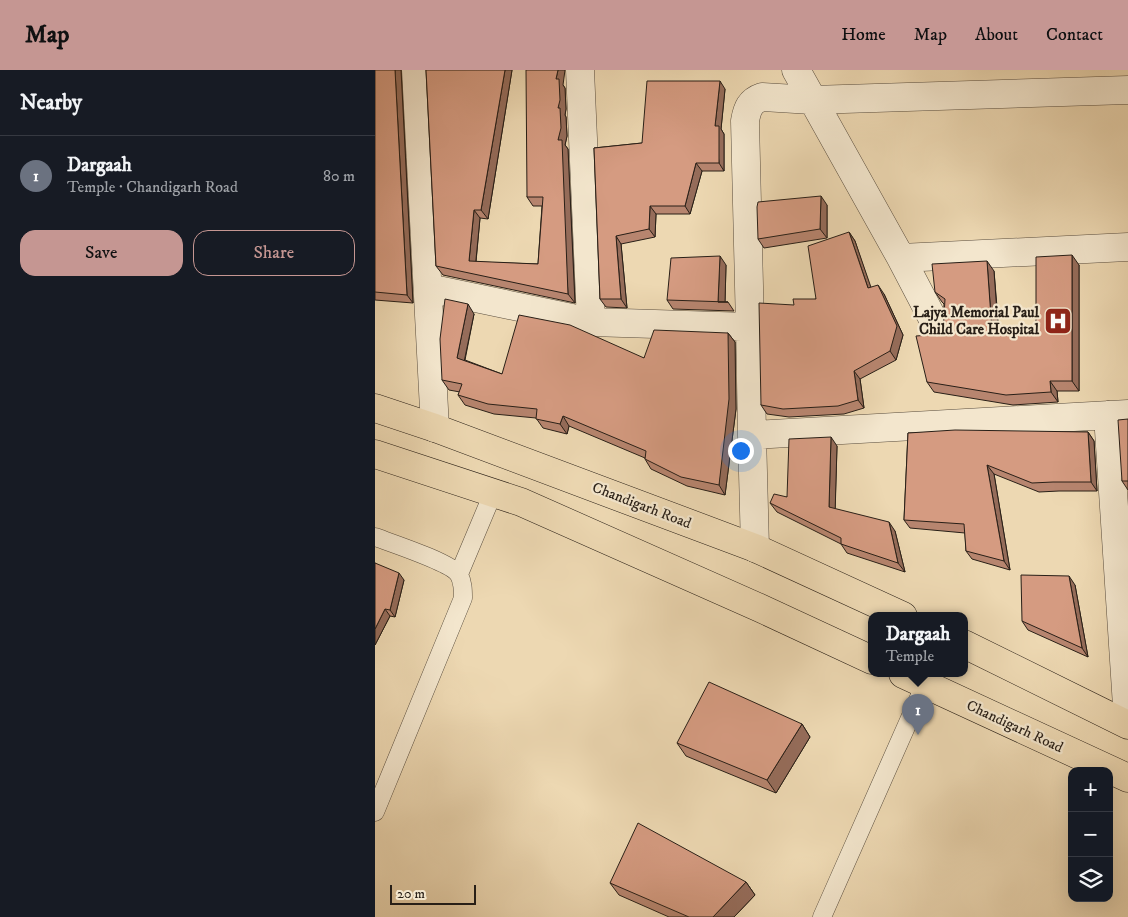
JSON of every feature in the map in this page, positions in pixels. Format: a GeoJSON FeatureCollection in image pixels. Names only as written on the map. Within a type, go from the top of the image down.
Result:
{"type":"FeatureCollection","features":[{"type":"Feature","properties":{"kind":"main road","name":"Chandigarh Road"},"geometry":{"type":"LineString","coordinates":[[375,408],[435,428],[755,548],[894,612]]}},
{"type":"Feature","properties":{"kind":"main road"},"geometry":{"type":"LineString","coordinates":[[375,454],[529,506],[868,658]]}},
{"type":"Feature","properties":{"kind":"main road"},"geometry":{"type":"LineString","coordinates":[[968,646],[1128,723]]}},
{"type":"Feature","properties":{"kind":"main road","name":"Chandigarh Road"},"geometry":{"type":"LineString","coordinates":[[919,677],[1128,778]]}},
{"type":"Feature","properties":{"kind":"street"},"geometry":{"type":"LineString","coordinates":[[415,70],[435,428]]}},
{"type":"Feature","properties":{"kind":"street"},"geometry":{"type":"LineString","coordinates":[[580,70],[591,322]]}},
{"type":"Feature","properties":{"kind":"street"},"geometry":{"type":"LineString","coordinates":[[796,70],[935,323]]}},
{"type":"Feature","properties":{"kind":"street"},"geometry":{"type":"LineString","coordinates":[[755,548],[745,121],[747,109],[751,102],[762,97],[812,100],[1128,90]]}},
{"type":"Feature","properties":{"kind":"street"},"geometry":{"type":"LineString","coordinates":[[901,258],[1128,247]]}},
{"type":"Feature","properties":{"kind":"street"},"geometry":{"type":"LineString","coordinates":[[428,288],[591,322],[750,327]]}},
{"type":"Feature","properties":{"kind":"street"},"geometry":{"type":"LineString","coordinates":[[752,435],[1118,415],[1128,723]]}},
{"type":"Feature","properties":{"kind":"lane"},"geometry":{"type":"LineString","coordinates":[[459,574],[493,493]]}},
{"type":"Feature","properties":{"kind":"lane"},"geometry":{"type":"LineString","coordinates":[[375,537],[452,568],[459,574],[463,586],[463,598],[375,812]]}},
{"type":"Feature","properties":{"kind":"lane"},"geometry":{"type":"LineString","coordinates":[[822,917],[919,677]]}},
{"type":"Feature","properties":{"kind":"building"},"geometry":{"type":"Polygon","coordinates":[[[375,70],[395,70],[407,295],[375,292],[375,70]]]}},
{"type":"Feature","properties":{"kind":"building"},"geometry":{"type":"Polygon","coordinates":[[[426,70],[505,70],[481,210],[474,210],[469,261],[538,264],[543,197],[527,197],[526,70],[558,70],[556,79],[559,79],[560,100],[558,108],[560,108],[561,128],[558,140],[562,140],[568,294],[436,266],[426,70]]]}},
{"type":"Feature","properties":{"kind":"building"},"geometry":{"type":"Polygon","coordinates":[[[647,81],[720,81],[715,126],[719,126],[719,163],[696,163],[685,206],[650,206],[649,229],[616,236],[621,299],[600,299],[594,148],[642,143],[647,81]]]}},
{"type":"Feature","properties":{"kind":"building"},"geometry":{"type":"Polygon","coordinates":[[[821,196],[820,229],[758,239],[758,202],[821,196]]]}},
{"type":"Feature","properties":{"kind":"building"},"geometry":{"type":"Polygon","coordinates":[[[849,232],[868,288],[878,285],[897,326],[890,351],[854,371],[858,400],[838,406],[783,409],[761,405],[759,303],[794,305],[793,299],[816,299],[808,246],[849,232]]]}},
{"type":"Feature","properties":{"kind":"building"},"geometry":{"type":"Polygon","coordinates":[[[1072,255],[1072,381],[1050,381],[1051,392],[1006,395],[927,382],[916,336],[943,334],[945,299],[935,292],[932,264],[987,261],[992,331],[1036,330],[1036,257],[1072,255]]]}},
{"type":"Feature","properties":{"kind":"building"},"geometry":{"type":"Polygon","coordinates":[[[720,256],[718,302],[667,300],[671,258],[720,256]]]}},
{"type":"Feature","properties":{"kind":"building"},"geometry":{"type":"Polygon","coordinates":[[[445,299],[468,304],[457,358],[502,374],[519,315],[570,325],[644,358],[654,330],[728,333],[729,399],[719,485],[681,477],[645,459],[646,451],[563,416],[560,424],[536,419],[537,409],[488,404],[458,395],[462,384],[442,380],[440,339],[445,299]]]}},
{"type":"Feature","properties":{"kind":"building"},"geometry":{"type":"Polygon","coordinates":[[[1128,419],[1128,481],[1122,481],[1118,420],[1128,419]]]}},
{"type":"Feature","properties":{"kind":"building"},"geometry":{"type":"Polygon","coordinates":[[[955,430],[1088,432],[1091,482],[1032,483],[987,465],[1004,561],[966,551],[964,524],[904,520],[908,433],[955,430]]]}},
{"type":"Feature","properties":{"kind":"building"},"geometry":{"type":"Polygon","coordinates":[[[831,437],[829,507],[889,522],[898,563],[841,544],[841,538],[770,503],[774,494],[787,497],[789,439],[831,437]]]}},
{"type":"Feature","properties":{"kind":"building"},"geometry":{"type":"Polygon","coordinates":[[[375,563],[399,573],[390,610],[385,609],[375,629],[375,563]]]}},
{"type":"Feature","properties":{"kind":"building"},"geometry":{"type":"Polygon","coordinates":[[[1021,575],[1069,576],[1082,648],[1022,621],[1021,575]]]}},
{"type":"Feature","properties":{"kind":"building"},"geometry":{"type":"Polygon","coordinates":[[[709,682],[802,724],[767,780],[677,743],[709,682]]]}},
{"type":"Feature","properties":{"kind":"building"},"geometry":{"type":"Polygon","coordinates":[[[638,823],[746,882],[713,917],[689,917],[610,883],[638,823]]]}},
{"type":"Feature","properties":{"kind":"place","name":"Lajya Memorial Paul Child Care Hospital"},"geometry":{"type":"Point","coordinates":[1058,321]}},
{"type":"Feature","properties":{"kind":"place","name":"Dargaah"},"geometry":{"type":"Point","coordinates":[918,735]}}]}
